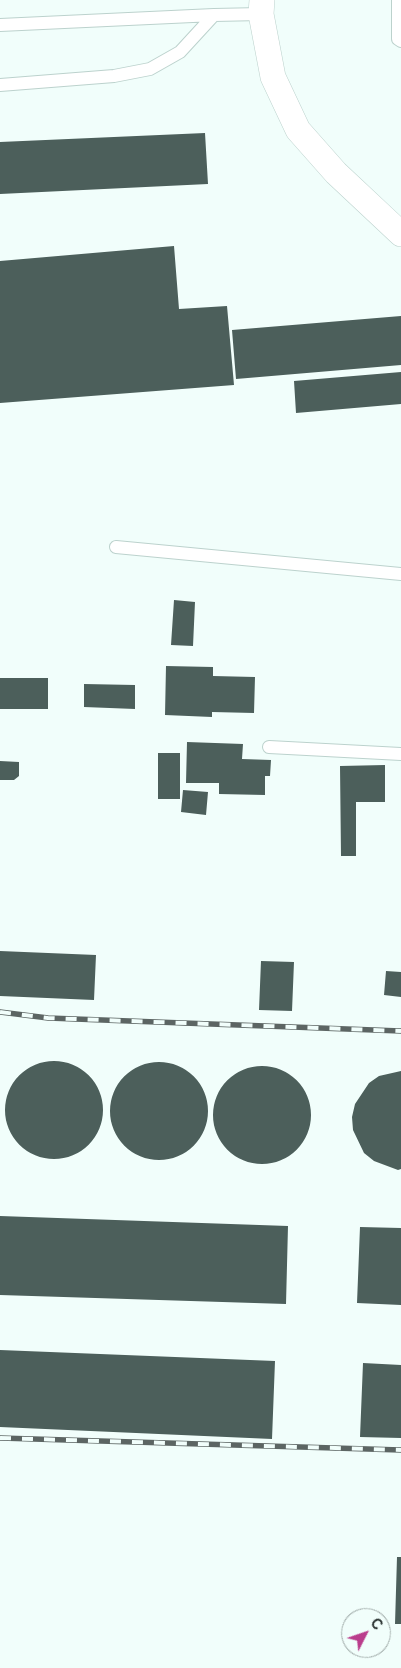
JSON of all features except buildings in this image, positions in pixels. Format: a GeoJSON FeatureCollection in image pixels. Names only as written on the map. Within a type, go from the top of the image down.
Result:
{"type":"FeatureCollection","features":[{"type":"Feature","properties":{"kind":"street"},"geometry":{"type":"LineString","coordinates":[[262,7],[273,76],[298,130],[336,173],[401,234]]}},
{"type":"Feature","properties":{"kind":"lane"},"geometry":{"type":"LineString","coordinates":[[398,0],[398,39],[401,41]]}},
{"type":"Feature","properties":{"kind":"lane"},"geometry":{"type":"LineString","coordinates":[[0,25],[214,14],[262,7]]}},
{"type":"Feature","properties":{"kind":"lane"},"geometry":{"type":"LineString","coordinates":[[0,85],[114,76],[150,70],[180,52],[214,14]]}},
{"type":"Feature","properties":{"kind":"lane"},"geometry":{"type":"LineString","coordinates":[[116,547],[401,574]]}},
{"type":"Feature","properties":{"kind":"lane"},"geometry":{"type":"LineString","coordinates":[[269,747],[401,754]]}},
{"type":"Feature","properties":{"kind":"railway"},"geometry":{"type":"LineString","coordinates":[[0,1012],[48,1018],[401,1031]]}},
{"type":"Feature","properties":{"kind":"railway"},"geometry":{"type":"LineString","coordinates":[[0,1438],[401,1450]]}}]}
